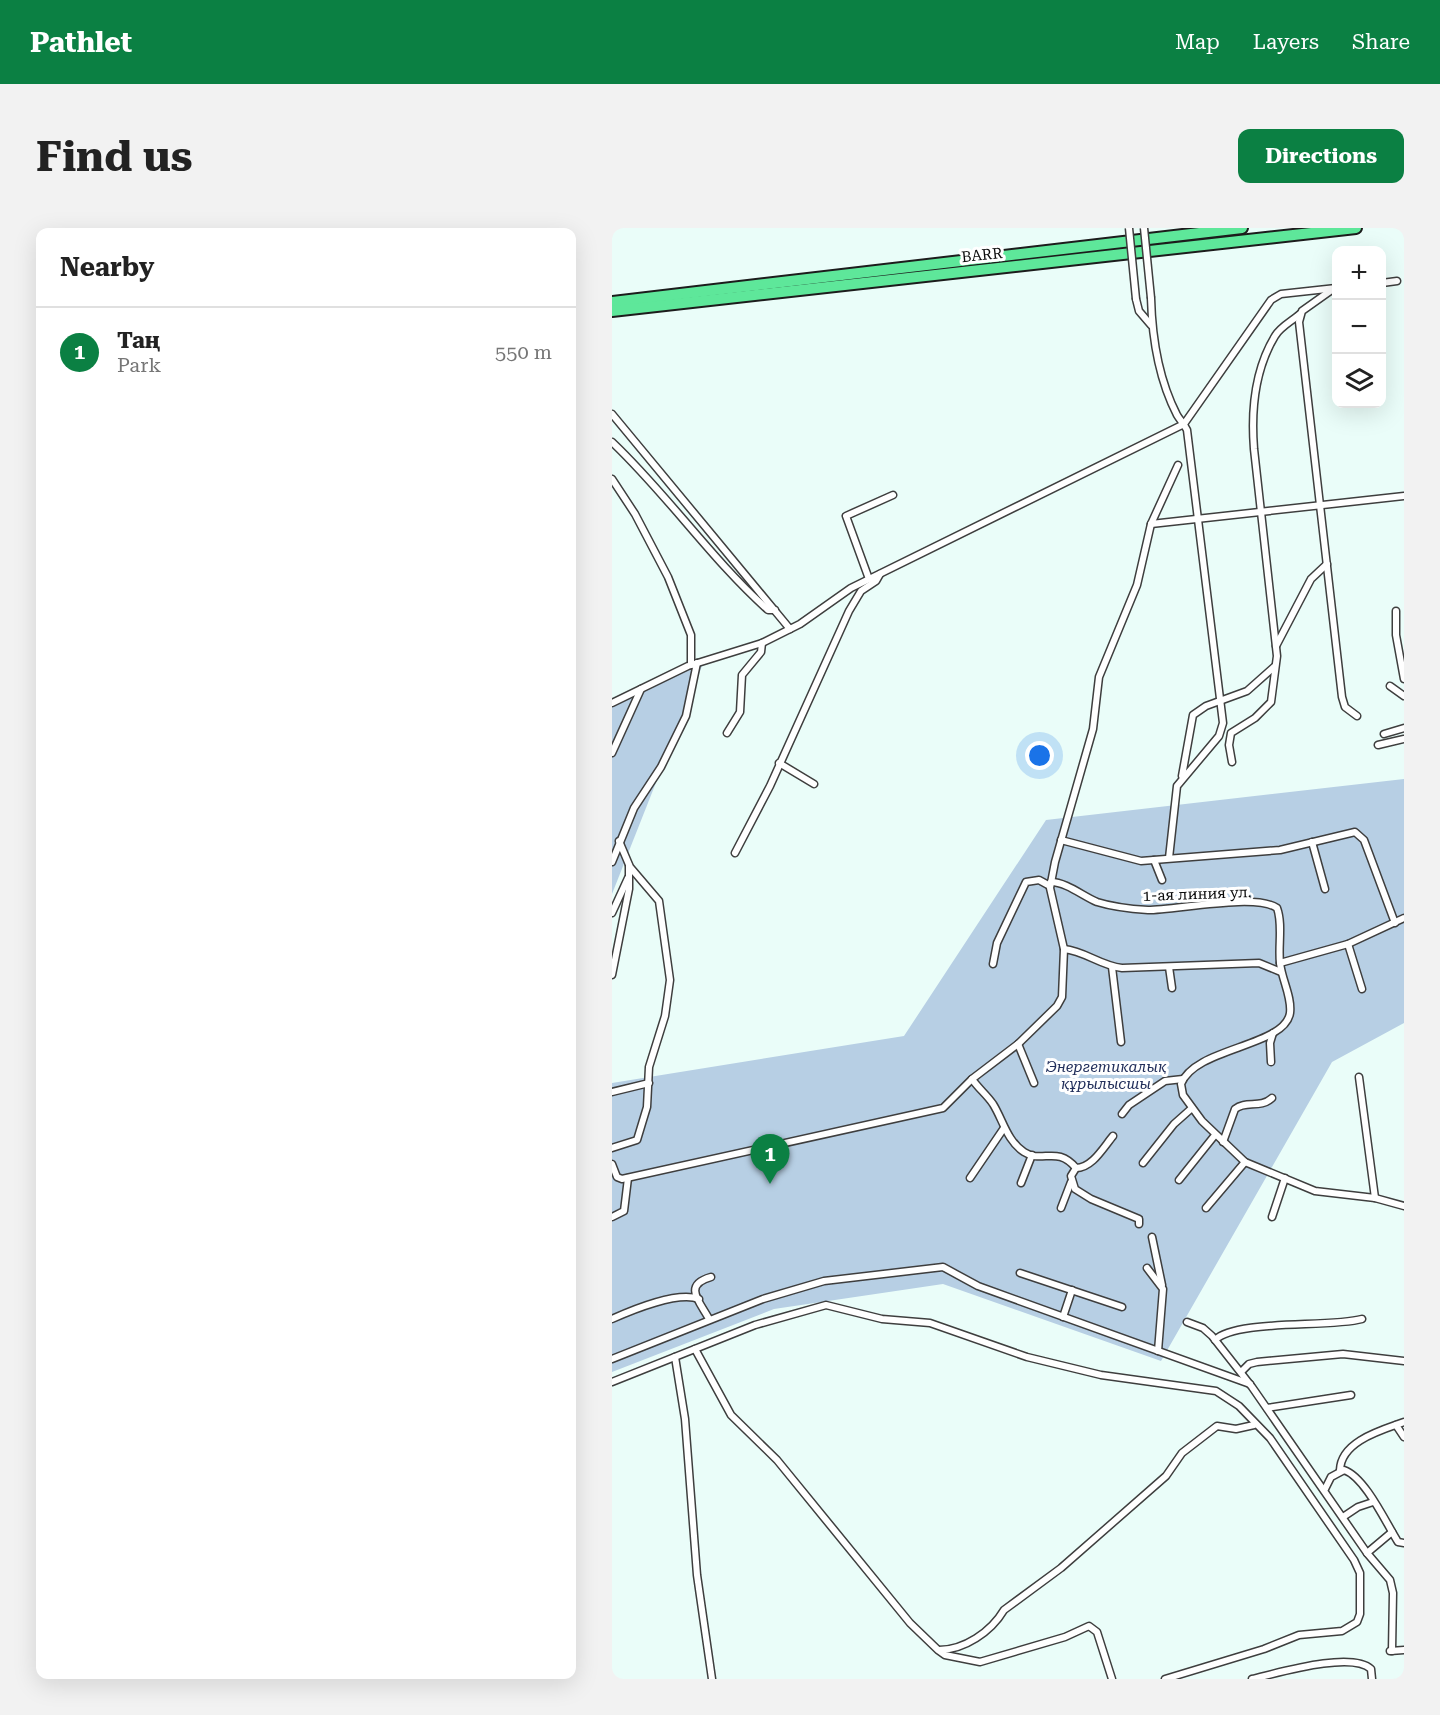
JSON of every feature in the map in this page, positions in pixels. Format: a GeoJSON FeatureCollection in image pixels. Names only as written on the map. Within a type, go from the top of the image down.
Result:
{"type":"FeatureCollection","features":[{"type":"Feature","properties":{"kind":"highway","name":"BARR"},"geometry":{"type":"LineString","coordinates":[[612,302],[1242,228]]}},
{"type":"Feature","properties":{"kind":"highway","name":"BARR"},"geometry":{"type":"LineString","coordinates":[[612,311],[1356,228]]}},
{"type":"Feature","properties":{"kind":"street"},"geometry":{"type":"LineString","coordinates":[[1129,228],[1136,299],[1139,311],[1152,326]]}},
{"type":"Feature","properties":{"kind":"street"},"geometry":{"type":"LineString","coordinates":[[1144,228],[1152,326],[1162,372],[1177,416],[1184,424],[1223,723],[1221,732],[1182,778]]}},
{"type":"Feature","properties":{"kind":"street"},"geometry":{"type":"LineString","coordinates":[[1386,282],[1396,281]]}},
{"type":"Feature","properties":{"kind":"street"},"geometry":{"type":"LineString","coordinates":[[612,703],[694,664],[762,643],[869,579],[1184,424],[1271,300],[1281,294],[1332,288]]}},
{"type":"Feature","properties":{"kind":"street"},"geometry":{"type":"LineString","coordinates":[[1232,762],[1229,745],[1231,733],[1255,718],[1271,702],[1276,646],[1251,420],[1258,379],[1276,334],[1332,290]]}},
{"type":"Feature","properties":{"kind":"street"},"geometry":{"type":"LineString","coordinates":[[1300,314],[1342,703],[1357,716]]}},
{"type":"Feature","properties":{"kind":"street"},"geometry":{"type":"LineString","coordinates":[[612,414],[790,628]]}},
{"type":"Feature","properties":{"kind":"street"},"geometry":{"type":"LineString","coordinates":[[612,442],[656,488],[702,544],[768,610],[775,610]]}},
{"type":"Feature","properties":{"kind":"street"},"geometry":{"type":"LineString","coordinates":[[612,1164],[617,1177],[628,1178],[943,1108],[972,1079],[1018,1044],[1056,1006],[1062,997],[1064,949],[1050,884],[1093,729],[1100,677],[1137,585],[1151,524],[1178,465]]}},
{"type":"Feature","properties":{"kind":"street"},"geometry":{"type":"LineString","coordinates":[[612,479],[635,514],[668,577],[691,636],[694,664],[686,716],[661,767],[634,808],[612,862]]}},
{"type":"Feature","properties":{"kind":"street"},"geometry":{"type":"LineString","coordinates":[[869,579],[846,516],[893,495]]}},
{"type":"Feature","properties":{"kind":"street"},"geometry":{"type":"LineString","coordinates":[[1151,524],[1404,496]]}},
{"type":"Feature","properties":{"kind":"street"},"geometry":{"type":"LineString","coordinates":[[1276,646],[1311,579],[1328,564]]}},
{"type":"Feature","properties":{"kind":"street"},"geometry":{"type":"LineString","coordinates":[[735,853],[857,596],[881,574]]}},
{"type":"Feature","properties":{"kind":"street"},"geometry":{"type":"LineString","coordinates":[[1396,611],[1396,635],[1404,679]]}},
{"type":"Feature","properties":{"kind":"street"},"geometry":{"type":"LineString","coordinates":[[727,733],[740,712],[742,675],[761,652],[762,643]]}},
{"type":"Feature","properties":{"kind":"street"},"geometry":{"type":"LineString","coordinates":[[1169,858],[1176,791],[1182,778],[1193,715],[1220,700],[1247,691],[1274,667]]}},
{"type":"Feature","properties":{"kind":"street"},"geometry":{"type":"LineString","coordinates":[[1390,686],[1404,696]]}},
{"type":"Feature","properties":{"kind":"street"},"geometry":{"type":"LineString","coordinates":[[612,753],[642,689]]}},
{"type":"Feature","properties":{"kind":"street"},"geometry":{"type":"LineString","coordinates":[[1384,734],[1404,728]]}},
{"type":"Feature","properties":{"kind":"street"},"geometry":{"type":"LineString","coordinates":[[1378,745],[1404,739]]}},
{"type":"Feature","properties":{"kind":"street"},"geometry":{"type":"LineString","coordinates":[[779,763],[814,784]]}},
{"type":"Feature","properties":{"kind":"street"},"geometry":{"type":"LineString","coordinates":[[1061,840],[1126,858],[1154,860],[1280,850],[1343,833],[1359,833],[1364,840],[1395,923]]}},
{"type":"Feature","properties":{"kind":"street"},"geometry":{"type":"LineString","coordinates":[[612,975],[623,926],[630,872],[619,841]]}},
{"type":"Feature","properties":{"kind":"street"},"geometry":{"type":"LineString","coordinates":[[1312,842],[1325,889]]}},
{"type":"Feature","properties":{"kind":"street"},"geometry":{"type":"LineString","coordinates":[[1154,860],[1162,880]]}},
{"type":"Feature","properties":{"kind":"street"},"geometry":{"type":"LineString","coordinates":[[612,1148],[638,1140],[645,1119],[649,1067],[669,999],[670,980],[659,901],[628,863]]}},
{"type":"Feature","properties":{"kind":"street"},"geometry":{"type":"LineString","coordinates":[[612,913],[630,872]]}},
{"type":"Feature","properties":{"kind":"street"},"geometry":{"type":"LineString","coordinates":[[993,964],[997,943],[1026,882],[1039,880],[1050,884]]}},
{"type":"Feature","properties":{"kind":"street","name":"1-ая линия ул."},"geometry":{"type":"LineString","coordinates":[[1050,884],[1061,884],[1096,901],[1150,910],[1235,903],[1269,904],[1277,908],[1280,963]]}},
{"type":"Feature","properties":{"kind":"street"},"geometry":{"type":"LineString","coordinates":[[1122,1114],[1126,1108],[1168,1079],[1183,1079],[1202,1064],[1273,1033],[1286,1023],[1290,1011],[1280,963],[1348,944],[1404,920]]}},
{"type":"Feature","properties":{"kind":"street"},"geometry":{"type":"LineString","coordinates":[[1348,944],[1362,989]]}},
{"type":"Feature","properties":{"kind":"street"},"geometry":{"type":"LineString","coordinates":[[1064,949],[1078,952],[1112,967],[1259,963],[1281,972]]}},
{"type":"Feature","properties":{"kind":"street"},"geometry":{"type":"LineString","coordinates":[[1112,967],[1121,1042]]}},
{"type":"Feature","properties":{"kind":"street"},"geometry":{"type":"LineString","coordinates":[[1169,967],[1172,988]]}},
{"type":"Feature","properties":{"kind":"street"},"geometry":{"type":"LineString","coordinates":[[1272,1062],[1270,1043],[1273,1033]]}},
{"type":"Feature","properties":{"kind":"street"},"geometry":{"type":"LineString","coordinates":[[1018,1044],[1034,1083]]}},
{"type":"Feature","properties":{"kind":"street"},"geometry":{"type":"LineString","coordinates":[[1359,1077],[1375,1197]]}},
{"type":"Feature","properties":{"kind":"street"},"geometry":{"type":"LineString","coordinates":[[972,1079],[993,1104],[1004,1128],[1021,1150],[1032,1155],[1063,1157],[1076,1168]]}},
{"type":"Feature","properties":{"kind":"street"},"geometry":{"type":"LineString","coordinates":[[1183,1079],[1181,1089],[1192,1108],[1215,1136],[1245,1162],[1315,1191],[1375,1197],[1404,1206]]}},
{"type":"Feature","properties":{"kind":"street"},"geometry":{"type":"LineString","coordinates":[[612,1092],[649,1083]]}},
{"type":"Feature","properties":{"kind":"street"},"geometry":{"type":"LineString","coordinates":[[1223,1142],[1235,1109],[1239,1106],[1263,1105],[1272,1098]]}},
{"type":"Feature","properties":{"kind":"street"},"geometry":{"type":"LineString","coordinates":[[1143,1163],[1174,1124],[1192,1108]]}},
{"type":"Feature","properties":{"kind":"street"},"geometry":{"type":"LineString","coordinates":[[970,1178],[1004,1128]]}},
{"type":"Feature","properties":{"kind":"street"},"geometry":{"type":"LineString","coordinates":[[1113,1136],[1086,1166],[1076,1168],[1071,1176],[1072,1181],[1075,1189],[1081,1193],[1139,1219],[1139,1224]]}},
{"type":"Feature","properties":{"kind":"street"},"geometry":{"type":"LineString","coordinates":[[1179,1180],[1215,1136]]}},
{"type":"Feature","properties":{"kind":"street"},"geometry":{"type":"LineString","coordinates":[[1021,1183],[1032,1155]]}},
{"type":"Feature","properties":{"kind":"street"},"geometry":{"type":"LineString","coordinates":[[1206,1208],[1245,1162]]}},
{"type":"Feature","properties":{"kind":"street"},"geometry":{"type":"LineString","coordinates":[[612,1217],[624,1211],[628,1178]]}},
{"type":"Feature","properties":{"kind":"street"},"geometry":{"type":"LineString","coordinates":[[1272,1217],[1285,1178]]}},
{"type":"Feature","properties":{"kind":"street"},"geometry":{"type":"LineString","coordinates":[[1061,1208],[1072,1181]]}},
{"type":"Feature","properties":{"kind":"street"},"geometry":{"type":"LineString","coordinates":[[1152,1237],[1162,1286],[1158,1351]]}},
{"type":"Feature","properties":{"kind":"street"},"geometry":{"type":"LineString","coordinates":[[612,1359],[709,1319],[818,1282],[943,1267],[978,1286],[1250,1384]]}},
{"type":"Feature","properties":{"kind":"street"},"geometry":{"type":"LineString","coordinates":[[1147,1268],[1162,1286]]}},
{"type":"Feature","properties":{"kind":"street"},"geometry":{"type":"LineString","coordinates":[[1020,1273],[1122,1307]]}},
{"type":"Feature","properties":{"kind":"street"},"geometry":{"type":"LineString","coordinates":[[709,1319],[695,1294],[696,1284],[711,1277]]}},
{"type":"Feature","properties":{"kind":"street"},"geometry":{"type":"LineString","coordinates":[[1063,1317],[1072,1290]]}},
{"type":"Feature","properties":{"kind":"street"},"geometry":{"type":"LineString","coordinates":[[612,1319],[648,1305],[684,1298],[699,1299]]}},
{"type":"Feature","properties":{"kind":"street"},"geometry":{"type":"LineString","coordinates":[[612,1382],[785,1315],[826,1305],[882,1319],[930,1323],[1027,1357],[1101,1375],[1216,1391],[1239,1406],[1281,1452],[1289,1470],[1318,1506],[1354,1560],[1360,1573],[1360,1614],[1358,1622],[1342,1631],[1299,1635],[1264,1649],[1165,1679]]}},
{"type":"Feature","properties":{"kind":"street"},"geometry":{"type":"LineString","coordinates":[[1215,1340],[1232,1331],[1362,1319]]}},
{"type":"Feature","properties":{"kind":"street"},"geometry":{"type":"LineString","coordinates":[[1186,1322],[1203,1328],[1241,1372],[1367,1553],[1389,1580],[1392,1588],[1390,1651],[1404,1650]]}},
{"type":"Feature","properties":{"kind":"street"},"geometry":{"type":"LineString","coordinates":[[695,1349],[731,1415],[783,1466],[910,1623],[938,1650],[945,1655],[980,1662],[1065,1637],[1089,1626],[1097,1632],[1112,1679]]}},
{"type":"Feature","properties":{"kind":"street"},"geometry":{"type":"LineString","coordinates":[[1241,1372],[1249,1364],[1257,1362],[1343,1354],[1404,1361]]}},
{"type":"Feature","properties":{"kind":"street"},"geometry":{"type":"LineString","coordinates":[[675,1357],[685,1419],[697,1575],[712,1679]]}},
{"type":"Feature","properties":{"kind":"street"},"geometry":{"type":"LineString","coordinates":[[1267,1408],[1351,1395]]}},
{"type":"Feature","properties":{"kind":"street"},"geometry":{"type":"LineString","coordinates":[[1325,1490],[1331,1477],[1341,1470],[1343,1457],[1350,1448],[1404,1422]]}},
{"type":"Feature","properties":{"kind":"street"},"geometry":{"type":"LineString","coordinates":[[938,1650],[957,1649],[967,1644],[1000,1617],[1004,1610],[1060,1569],[1166,1476],[1182,1453],[1217,1426],[1236,1429],[1254,1425]]}},
{"type":"Feature","properties":{"kind":"street"},"geometry":{"type":"LineString","coordinates":[[1396,1425],[1404,1437]]}},
{"type":"Feature","properties":{"kind":"street"},"geometry":{"type":"LineString","coordinates":[[1341,1470],[1355,1475],[1398,1542],[1404,1543]]}},
{"type":"Feature","properties":{"kind":"street"},"geometry":{"type":"LineString","coordinates":[[1343,1517],[1358,1507],[1373,1502]]}},
{"type":"Feature","properties":{"kind":"street"},"geometry":{"type":"LineString","coordinates":[[1367,1553],[1392,1532]]}},
{"type":"Feature","properties":{"kind":"street"},"geometry":{"type":"LineString","coordinates":[[1252,1679],[1350,1661],[1366,1665],[1371,1669],[1372,1679]]}},
{"type":"Feature","properties":{"kind":"green space"},"geometry":{"type":"Polygon","coordinates":[[[704,661],[612,894],[612,703],[704,661]]]}},
{"type":"Feature","properties":{"kind":"green space","name":"Энергетикалық құрылысшы"},"geometry":{"type":"Polygon","coordinates":[[[1404,779],[1404,1023],[1332,1062],[1161,1361],[943,1284],[774,1309],[612,1372],[612,1083],[904,1036],[1046,820],[1404,779]]]}},
{"type":"Feature","properties":{"kind":"place","name":"Таң"},"geometry":{"type":"Point","coordinates":[770,1184]}}]}
